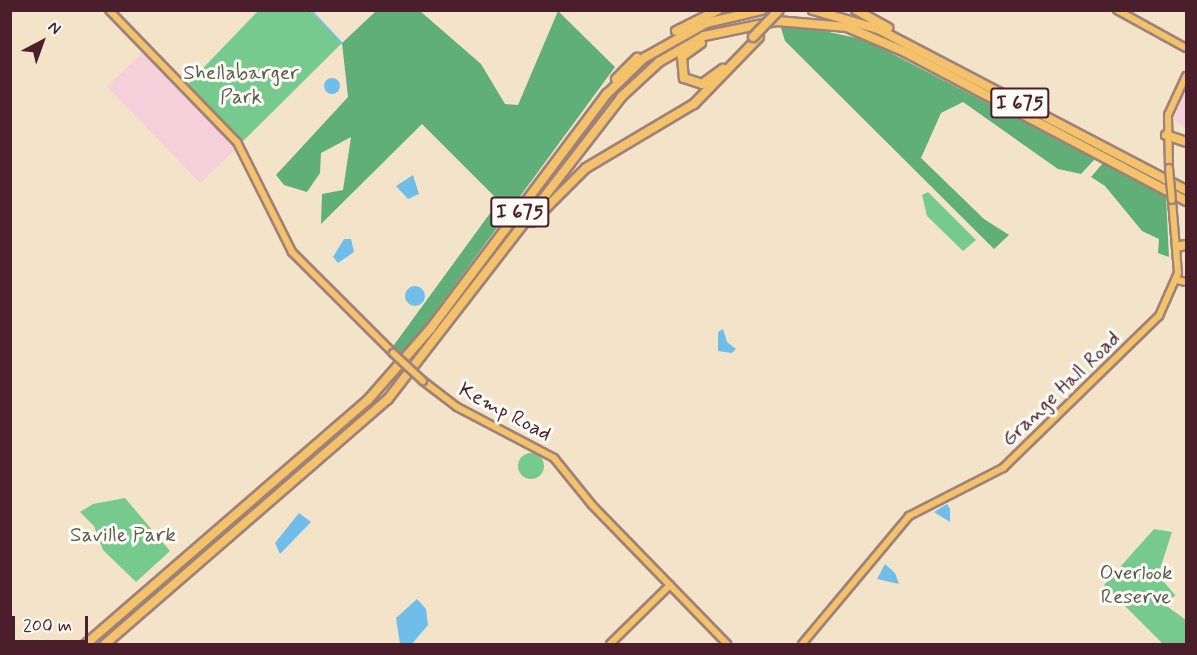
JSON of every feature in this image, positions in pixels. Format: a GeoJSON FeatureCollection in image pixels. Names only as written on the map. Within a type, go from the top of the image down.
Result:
{"type":"FeatureCollection","features":[{"type":"Feature","properties":{"kind":"highway"},"geometry":{"type":"LineString","coordinates":[[577,134],[605,91],[638,57],[718,10]]}},
{"type":"Feature","properties":{"kind":"highway","name":"I 675"},"geometry":{"type":"LineString","coordinates":[[86,645],[368,400],[431,328],[607,94],[666,42],[706,23],[762,10]]}},
{"type":"Feature","properties":{"kind":"highway"},"geometry":{"type":"LineString","coordinates":[[492,269],[577,175],[694,104],[779,10]]}},
{"type":"Feature","properties":{"kind":"highway"},"geometry":{"type":"LineString","coordinates":[[784,10],[756,37],[706,83],[692,84],[681,73],[687,51],[736,30],[800,23],[847,27]]}},
{"type":"Feature","properties":{"kind":"highway","name":"I 675"},"geometry":{"type":"LineString","coordinates":[[813,10],[878,29],[1186,190]]}},
{"type":"Feature","properties":{"kind":"highway"},"geometry":{"type":"LineString","coordinates":[[856,10],[956,70]]}},
{"type":"Feature","properties":{"kind":"highway","name":"I 675"},"geometry":{"type":"LineString","coordinates":[[105,645],[362,425],[435,344],[604,118],[659,62],[704,36],[740,26],[797,20],[847,27],[905,52],[1186,201]]}},
{"type":"Feature","properties":{"kind":"highway"},"geometry":{"type":"LineString","coordinates":[[1166,135],[1186,142]]}},
{"type":"Feature","properties":{"kind":"highway"},"geometry":{"type":"LineString","coordinates":[[1177,247],[1186,245]]}},
{"type":"Feature","properties":{"kind":"main road","name":"Kemp Road"},"geometry":{"type":"LineString","coordinates":[[109,10],[239,145],[292,252],[423,381],[457,407],[543,448],[728,645]]}},
{"type":"Feature","properties":{"kind":"main road"},"geometry":{"type":"LineString","coordinates":[[1117,10],[1186,48]]}},
{"type":"Feature","properties":{"kind":"main road","name":"Grange Hall Road"},"geometry":{"type":"LineString","coordinates":[[802,645],[909,516],[1003,467],[1155,321],[1177,278],[1177,247],[1166,135],[1171,105],[1186,76]]}},
{"type":"Feature","properties":{"kind":"main road"},"geometry":{"type":"LineString","coordinates":[[1177,278],[1186,280]]}},
{"type":"Feature","properties":{"kind":"main road"},"geometry":{"type":"LineString","coordinates":[[610,645],[670,585]]}},
{"type":"Feature","properties":{"kind":"shaded area"},"geometry":{"type":"Polygon","coordinates":[[[146,49],[239,145],[200,183],[107,87],[146,49]]]}},
{"type":"Feature","properties":{"kind":"shaded area"},"geometry":{"type":"Polygon","coordinates":[[[1186,85],[1186,128],[1174,120],[1186,85]]]}},
{"type":"Feature","properties":{"kind":"green space","name":"Shellabarger Park"},"geometry":{"type":"Polygon","coordinates":[[[258,11],[310,11],[342,43],[239,145],[184,88],[258,11]]]}},
{"type":"Feature","properties":{"kind":"green space"},"geometry":{"type":"Polygon","coordinates":[[[376,11],[420,11],[481,64],[505,104],[518,105],[558,11],[615,67],[402,357],[391,349],[499,201],[422,124],[321,224],[322,194],[343,190],[351,137],[321,153],[320,173],[307,192],[284,185],[276,175],[348,97],[342,43],[376,11]]]}},
{"type":"Feature","properties":{"kind":"green space"},"geometry":{"type":"Polygon","coordinates":[[[781,28],[810,28],[866,40],[1095,159],[1081,174],[1058,169],[963,102],[941,113],[921,158],[984,219],[1009,235],[994,249],[785,41],[781,28]]]}},
{"type":"Feature","properties":{"kind":"green space"},"geometry":{"type":"Polygon","coordinates":[[[1103,163],[1166,197],[1169,257],[1158,253],[1159,239],[1142,231],[1105,186],[1091,177],[1103,163]]]}},
{"type":"Feature","properties":{"kind":"green space"},"geometry":{"type":"Polygon","coordinates":[[[928,192],[976,240],[963,251],[927,216],[922,195],[928,192]]]}},
{"type":"Feature","properties":{"kind":"green space"},"geometry":{"type":"Polygon","coordinates":[[[531,453],[540,457],[544,466],[540,475],[531,479],[522,475],[518,466],[522,457],[531,453]]]}},
{"type":"Feature","properties":{"kind":"green space","name":"Saville Park"},"geometry":{"type":"Polygon","coordinates":[[[125,498],[170,551],[136,582],[103,550],[94,526],[80,512],[93,504],[125,498]]]}},
{"type":"Feature","properties":{"kind":"green space","name":"Overlook Reserve"},"geometry":{"type":"Polygon","coordinates":[[[1154,529],[1172,532],[1158,575],[1175,595],[1168,607],[1186,620],[1186,644],[1163,644],[1104,585],[1154,529]]]}},
{"type":"Feature","properties":{"kind":"water"},"geometry":{"type":"Polygon","coordinates":[[[332,78],[338,80],[340,86],[338,92],[332,94],[326,92],[324,86],[326,80],[332,78]]]}},
{"type":"Feature","properties":{"kind":"water"},"geometry":{"type":"Polygon","coordinates":[[[413,175],[419,194],[408,199],[396,186],[413,175]]]}},
{"type":"Feature","properties":{"kind":"water"},"geometry":{"type":"Polygon","coordinates":[[[344,239],[351,239],[354,252],[338,263],[333,257],[344,239]]]}},
{"type":"Feature","properties":{"kind":"water"},"geometry":{"type":"Polygon","coordinates":[[[415,286],[422,289],[425,296],[422,303],[415,306],[408,303],[405,296],[408,289],[415,286]]]}},
{"type":"Feature","properties":{"kind":"water"},"geometry":{"type":"Polygon","coordinates":[[[723,329],[727,342],[736,349],[732,353],[718,351],[718,332],[723,329]]]}},
{"type":"Feature","properties":{"kind":"water"},"geometry":{"type":"Polygon","coordinates":[[[947,504],[950,509],[950,522],[934,512],[947,504]]]}},
{"type":"Feature","properties":{"kind":"water"},"geometry":{"type":"Polygon","coordinates":[[[299,513],[311,522],[280,554],[275,543],[299,513]]]}},
{"type":"Feature","properties":{"kind":"water"},"geometry":{"type":"Polygon","coordinates":[[[885,564],[895,573],[899,584],[877,579],[885,564]]]}},
{"type":"Feature","properties":{"kind":"water"},"geometry":{"type":"Polygon","coordinates":[[[417,599],[426,609],[428,625],[412,644],[400,644],[396,618],[417,599]]]}},
{"type":"Feature","properties":{"kind":"waterway"},"geometry":{"type":"LineString","coordinates":[[311,10],[342,43]]}}]}
